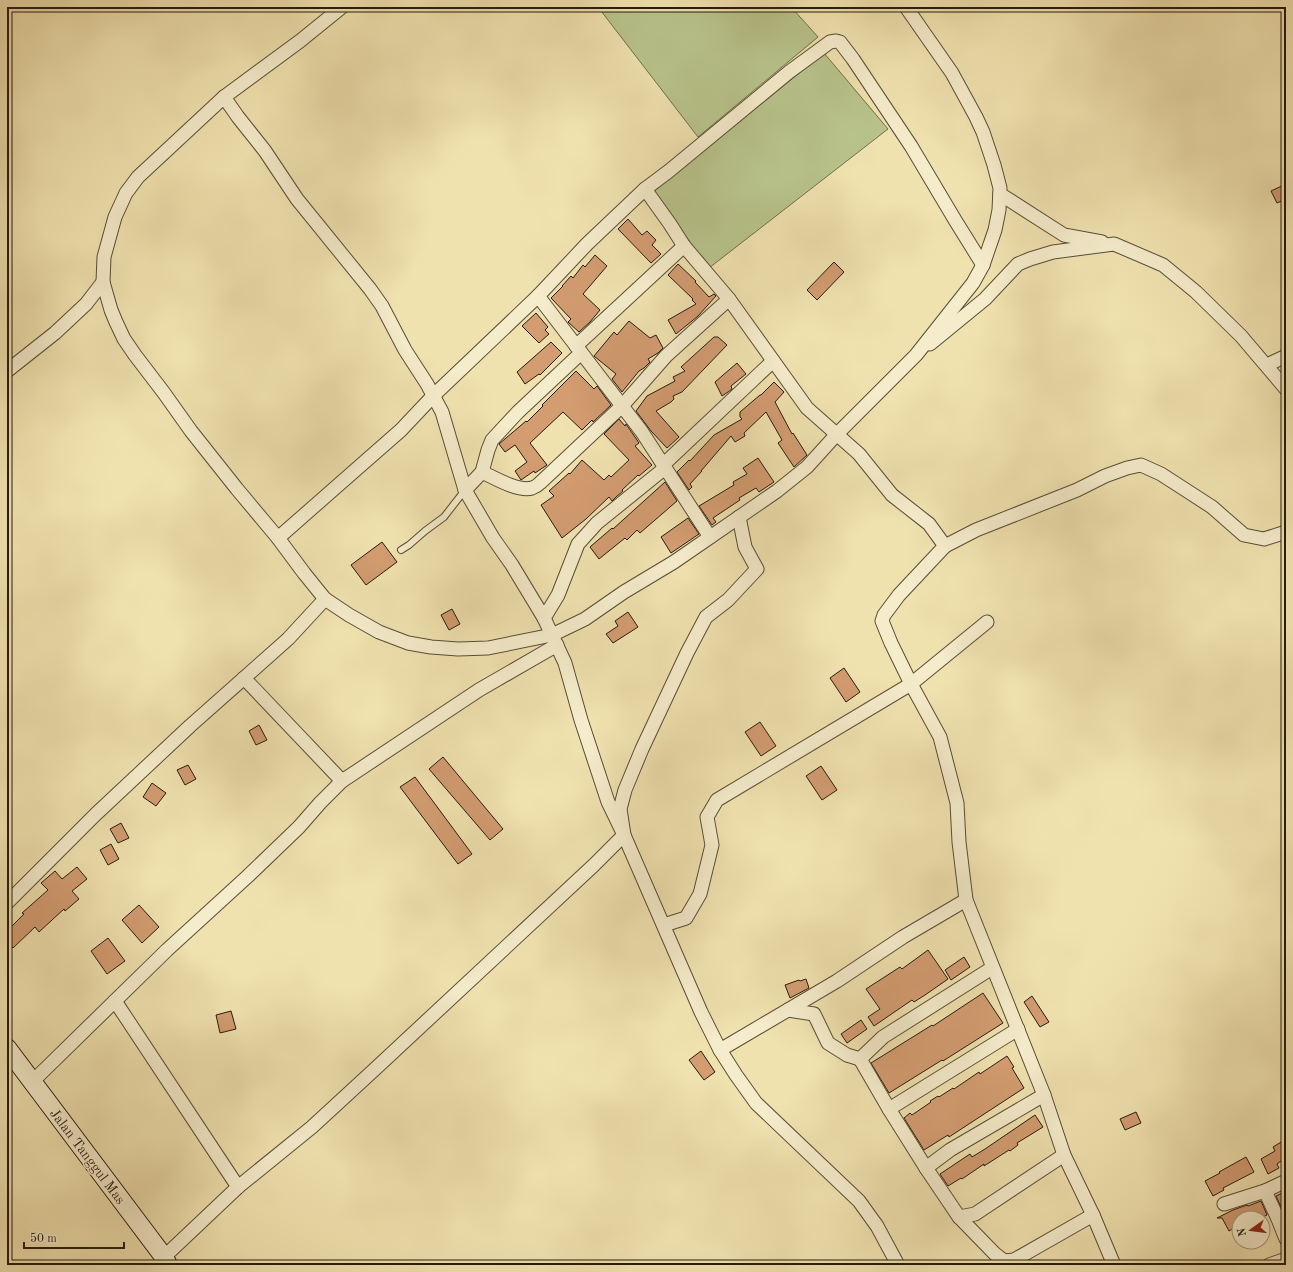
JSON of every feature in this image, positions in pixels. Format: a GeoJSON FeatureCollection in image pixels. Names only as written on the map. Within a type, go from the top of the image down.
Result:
{"type":"FeatureCollection","features":[{"type":"Feature","properties":{"kind":"street"},"geometry":{"type":"LineString","coordinates":[[342,7],[300,41],[224,98],[138,177],[126,193],[115,218],[104,256],[103,282],[111,310],[124,339],[191,431],[278,538],[304,574],[325,599],[380,632],[408,643],[431,647],[458,649],[488,648],[555,640]]}},
{"type":"Feature","properties":{"kind":"street"},"geometry":{"type":"LineString","coordinates":[[33,1081],[167,950],[299,827],[342,781],[555,640],[624,592],[674,562],[777,491],[807,466],[916,355],[972,282],[983,265],[995,230],[999,210],[1000,188],[983,132],[976,117],[952,73],[906,7]]}},
{"type":"Feature","properties":{"kind":"street"},"geometry":{"type":"LineString","coordinates":[[278,538],[402,430],[434,396],[538,296],[587,244],[645,189],[789,72],[830,42],[840,42],[852,59],[911,146],[983,265]]}},
{"type":"Feature","properties":{"kind":"street"},"geometry":{"type":"LineString","coordinates":[[224,98],[265,151],[297,199],[382,306],[405,350],[434,396],[445,418],[454,456],[465,490],[493,538],[512,565],[544,618],[555,640],[565,663],[581,720],[608,802],[664,925],[701,1012],[720,1050],[756,1103],[859,1201],[877,1226],[898,1265]]}},
{"type":"Feature","properties":{"kind":"street"},"geometry":{"type":"LineString","coordinates":[[645,189],[684,246],[729,299],[807,408],[859,454],[892,495],[929,524],[945,546]]}},
{"type":"Feature","properties":{"kind":"street"},"geometry":{"type":"LineString","coordinates":[[1000,194],[1064,235],[1114,244],[1163,265],[1196,292],[1241,336],[1286,389]]}},
{"type":"Feature","properties":{"kind":"street"},"geometry":{"type":"LineString","coordinates":[[916,355],[939,338],[979,304],[1018,264],[1030,258],[1054,252],[1114,244]]}},
{"type":"Feature","properties":{"kind":"street"},"geometry":{"type":"LineString","coordinates":[[465,490],[482,472],[492,440],[579,349],[684,246]]}},
{"type":"Feature","properties":{"kind":"street"},"geometry":{"type":"LineString","coordinates":[[7,371],[71,319],[86,304],[103,282]]}},
{"type":"Feature","properties":{"kind":"street"},"geometry":{"type":"LineString","coordinates":[[538,296],[642,432],[710,537]]}},
{"type":"Feature","properties":{"kind":"street"},"geometry":{"type":"LineString","coordinates":[[482,472],[510,485],[520,488],[533,488],[569,457],[622,406],[666,356],[729,299]]}},
{"type":"Feature","properties":{"kind":"street"},"geometry":{"type":"LineString","coordinates":[[1267,365],[1286,356]]}},
{"type":"Feature","properties":{"kind":"street"},"geometry":{"type":"LineString","coordinates":[[544,618],[558,595],[578,544],[597,523],[664,466],[773,361]]}},
{"type":"Feature","properties":{"kind":"street"},"geometry":{"type":"LineString","coordinates":[[1114,1265],[1093,1215],[1064,1155],[1044,1095],[966,900],[959,842],[957,803],[940,737],[911,684],[885,630],[882,618],[899,595],[945,546],[976,530],[1077,490],[1104,476],[1141,465],[1161,474],[1212,507],[1244,535],[1264,539],[1286,532]]}},
{"type":"Feature","properties":{"kind":"street"},"geometry":{"type":"LineString","coordinates":[[624,835],[620,809],[625,790],[642,749],[687,653],[706,617],[728,600],[757,569],[745,547],[739,517]]}},
{"type":"Feature","properties":{"kind":"street"},"geometry":{"type":"LineString","coordinates":[[7,903],[96,814],[190,726],[288,639],[325,599]]}},
{"type":"Feature","properties":{"kind":"street"},"geometry":{"type":"LineString","coordinates":[[664,925],[686,918],[700,894],[712,845],[707,817],[717,800],[911,684],[987,622]]}},
{"type":"Feature","properties":{"kind":"street"},"geometry":{"type":"LineString","coordinates":[[244,678],[342,781]]}},
{"type":"Feature","properties":{"kind":"street"},"geometry":{"type":"LineString","coordinates":[[166,1261],[238,1187],[312,1126],[375,1069],[560,895],[594,865],[624,835]]}},
{"type":"Feature","properties":{"kind":"street"},"geometry":{"type":"LineString","coordinates":[[720,1050],[838,981],[942,913],[966,900]]}},
{"type":"Feature","properties":{"kind":"street"},"geometry":{"type":"LineString","coordinates":[[860,1059],[883,1037],[992,968]]}},
{"type":"Feature","properties":{"kind":"street"},"geometry":{"type":"LineString","coordinates":[[115,1000],[238,1187]]}},
{"type":"Feature","properties":{"kind":"street"},"geometry":{"type":"LineString","coordinates":[[788,1010],[814,1014],[828,1043],[847,1055],[860,1059],[889,1109],[959,1217],[995,1254],[1004,1261],[1014,1260],[1093,1215]]}},
{"type":"Feature","properties":{"kind":"street"},"geometry":{"type":"LineString","coordinates":[[889,1109],[1018,1029]]}},
{"type":"Feature","properties":{"kind":"street","name":"Jalan Tanggul Mas"},"geometry":{"type":"LineString","coordinates":[[7,1048],[166,1261]]}},
{"type":"Feature","properties":{"kind":"street"},"geometry":{"type":"LineString","coordinates":[[926,1168],[950,1150],[1044,1095]]}},
{"type":"Feature","properties":{"kind":"street"},"geometry":{"type":"LineString","coordinates":[[959,1217],[975,1214],[1064,1155]]}},
{"type":"Feature","properties":{"kind":"street"},"geometry":{"type":"LineString","coordinates":[[1224,1204],[1265,1191],[1286,1181]]}},
{"type":"Feature","properties":{"kind":"street"},"geometry":{"type":"LineString","coordinates":[[1265,1191],[1286,1239]]}},
{"type":"Feature","properties":{"kind":"street"},"geometry":{"type":"LineString","coordinates":[[1269,1265],[1286,1259]]}},
{"type":"Feature","properties":{"kind":"lane"},"geometry":{"type":"LineString","coordinates":[[402,550],[444,517],[465,490]]}},
{"type":"Feature","properties":{"kind":"green space"},"geometry":{"type":"Polygon","coordinates":[[[598,7],[791,7],[818,37],[698,137],[598,7]]]}},
{"type":"Feature","properties":{"kind":"green space"},"geometry":{"type":"Polygon","coordinates":[[[824,53],[888,129],[709,268],[653,192],[824,53]]]}},
{"type":"Feature","properties":{"kind":"building"},"geometry":{"type":"Polygon","coordinates":[[[1286,184],[1286,199],[1277,203],[1271,191],[1286,184]]]}},
{"type":"Feature","properties":{"kind":"building"},"geometry":{"type":"Polygon","coordinates":[[[628,219],[642,235],[647,231],[656,240],[652,245],[661,254],[651,263],[618,229],[628,219]]]}},
{"type":"Feature","properties":{"kind":"building"},"geometry":{"type":"Polygon","coordinates":[[[595,255],[607,266],[583,294],[600,310],[579,332],[568,322],[571,319],[551,298],[571,276],[573,278],[583,265],[585,267],[595,255]]]}},
{"type":"Feature","properties":{"kind":"building"},"geometry":{"type":"Polygon","coordinates":[[[834,262],[844,272],[817,300],[807,290],[834,262]]]}},
{"type":"Feature","properties":{"kind":"building"},"geometry":{"type":"Polygon","coordinates":[[[678,264],[696,281],[695,282],[709,297],[714,294],[716,296],[698,316],[676,334],[668,320],[696,304],[692,300],[693,299],[668,275],[678,264]]]}},
{"type":"Feature","properties":{"kind":"building"},"geometry":{"type":"Polygon","coordinates":[[[536,313],[548,327],[545,330],[549,334],[539,343],[522,326],[536,313]]]}},
{"type":"Feature","properties":{"kind":"building"},"geometry":{"type":"Polygon","coordinates":[[[629,321],[650,338],[656,335],[663,348],[648,359],[650,362],[639,371],[622,392],[612,379],[616,374],[594,356],[614,332],[617,335],[629,321]]]}},
{"type":"Feature","properties":{"kind":"building"},"geometry":{"type":"Polygon","coordinates":[[[714,337],[718,337],[727,345],[682,392],[673,396],[674,399],[671,402],[656,411],[679,437],[667,448],[651,431],[636,411],[647,396],[675,381],[673,377],[685,371],[681,367],[714,337]]]}},
{"type":"Feature","properties":{"kind":"building"},"geometry":{"type":"Polygon","coordinates":[[[551,342],[562,353],[540,375],[539,374],[525,384],[517,372],[551,342]]]}},
{"type":"Feature","properties":{"kind":"building"},"geometry":{"type":"Polygon","coordinates":[[[737,363],[746,374],[731,386],[732,389],[722,396],[715,382],[737,363]]]}},
{"type":"Feature","properties":{"kind":"building"},"geometry":{"type":"Polygon","coordinates":[[[576,371],[594,389],[597,386],[611,405],[582,430],[563,412],[530,443],[547,465],[535,473],[534,471],[521,480],[515,471],[527,462],[515,445],[505,452],[499,444],[526,421],[527,422],[576,371]]]}},
{"type":"Feature","properties":{"kind":"building"},"geometry":{"type":"Polygon","coordinates":[[[774,382],[784,392],[775,402],[792,434],[793,433],[807,455],[794,467],[778,443],[782,440],[766,412],[744,433],[745,436],[735,442],[731,436],[690,484],[692,487],[689,490],[677,472],[689,460],[690,461],[714,435],[742,419],[740,417],[740,412],[774,382]]]}},
{"type":"Feature","properties":{"kind":"building"},"geometry":{"type":"Polygon","coordinates":[[[619,419],[625,426],[626,424],[639,443],[635,446],[652,465],[639,476],[638,475],[612,501],[609,497],[586,519],[562,538],[541,505],[554,496],[549,491],[569,473],[570,474],[582,460],[604,480],[609,475],[611,477],[629,460],[604,434],[619,419]]]}},
{"type":"Feature","properties":{"kind":"building"},"geometry":{"type":"Polygon","coordinates":[[[758,458],[774,482],[759,492],[756,488],[739,498],[740,500],[713,518],[716,522],[712,525],[699,506],[734,485],[733,482],[747,474],[743,468],[758,458]]]}},
{"type":"Feature","properties":{"kind":"building"},"geometry":{"type":"Polygon","coordinates":[[[665,482],[677,501],[640,533],[637,530],[627,540],[625,538],[599,559],[590,547],[612,528],[613,529],[665,482]]]}},
{"type":"Feature","properties":{"kind":"building"},"geometry":{"type":"Polygon","coordinates":[[[688,518],[699,534],[671,553],[661,537],[688,518]]]}},
{"type":"Feature","properties":{"kind":"building"},"geometry":{"type":"Polygon","coordinates":[[[382,542],[397,562],[366,585],[351,565],[382,542]]]}},
{"type":"Feature","properties":{"kind":"building"},"geometry":{"type":"Polygon","coordinates":[[[452,609],[460,624],[449,630],[441,615],[452,609]]]}},
{"type":"Feature","properties":{"kind":"building"},"geometry":{"type":"Polygon","coordinates":[[[628,612],[638,627],[613,643],[606,634],[618,626],[615,621],[628,612]]]}},
{"type":"Feature","properties":{"kind":"building"},"geometry":{"type":"Polygon","coordinates":[[[844,668],[860,692],[846,702],[830,678],[844,668]]]}},
{"type":"Feature","properties":{"kind":"building"},"geometry":{"type":"Polygon","coordinates":[[[760,722],[776,746],[761,756],[745,732],[760,722]]]}},
{"type":"Feature","properties":{"kind":"building"},"geometry":{"type":"Polygon","coordinates":[[[259,725],[267,740],[256,745],[249,731],[259,725]]]}},
{"type":"Feature","properties":{"kind":"building"},"geometry":{"type":"Polygon","coordinates":[[[443,757],[503,829],[490,840],[429,769],[443,757]]]}},
{"type":"Feature","properties":{"kind":"building"},"geometry":{"type":"Polygon","coordinates":[[[188,765],[196,779],[185,785],[177,770],[188,765]]]}},
{"type":"Feature","properties":{"kind":"building"},"geometry":{"type":"Polygon","coordinates":[[[821,766],[837,790],[822,800],[806,776],[821,766]]]}},
{"type":"Feature","properties":{"kind":"building"},"geometry":{"type":"Polygon","coordinates":[[[415,777],[472,854],[458,864],[400,787],[415,777]]]}},
{"type":"Feature","properties":{"kind":"building"},"geometry":{"type":"Polygon","coordinates":[[[152,783],[166,793],[156,806],[143,797],[152,783]]]}},
{"type":"Feature","properties":{"kind":"building"},"geometry":{"type":"Polygon","coordinates":[[[121,823],[129,838],[118,843],[110,829],[121,823]]]}},
{"type":"Feature","properties":{"kind":"building"},"geometry":{"type":"Polygon","coordinates":[[[111,844],[119,859],[108,865],[100,850],[111,844]]]}},
{"type":"Feature","properties":{"kind":"building"},"geometry":{"type":"Polygon","coordinates":[[[77,867],[87,879],[72,891],[79,899],[65,911],[64,909],[39,932],[35,927],[13,948],[7,942],[7,931],[24,914],[22,913],[48,890],[41,883],[55,871],[62,879],[77,867]]]}},
{"type":"Feature","properties":{"kind":"building"},"geometry":{"type":"Polygon","coordinates":[[[139,905],[159,927],[142,943],[122,920],[139,905]]]}},
{"type":"Feature","properties":{"kind":"building"},"geometry":{"type":"Polygon","coordinates":[[[108,938],[125,961],[107,974],[91,951],[108,938]]]}},
{"type":"Feature","properties":{"kind":"building"},"geometry":{"type":"Polygon","coordinates":[[[928,950],[948,979],[914,1002],[912,1000],[874,1026],[868,1017],[880,1009],[866,989],[900,967],[902,969],[928,950]]]}},
{"type":"Feature","properties":{"kind":"building"},"geometry":{"type":"Polygon","coordinates":[[[964,957],[970,967],[951,980],[945,970],[964,957]]]}},
{"type":"Feature","properties":{"kind":"building"},"geometry":{"type":"Polygon","coordinates":[[[806,979],[809,988],[790,998],[785,985],[806,979]]]}},
{"type":"Feature","properties":{"kind":"building"},"geometry":{"type":"Polygon","coordinates":[[[983,993],[1003,1023],[889,1093],[871,1063],[932,1025],[933,1026],[983,993]]]}},
{"type":"Feature","properties":{"kind":"building"},"geometry":{"type":"Polygon","coordinates":[[[1032,996],[1049,1022],[1040,1027],[1024,1002],[1032,996]]]}},
{"type":"Feature","properties":{"kind":"building"},"geometry":{"type":"Polygon","coordinates":[[[231,1011],[236,1029],[220,1033],[216,1015],[231,1011]]]}},
{"type":"Feature","properties":{"kind":"building"},"geometry":{"type":"Polygon","coordinates":[[[861,1020],[867,1029],[847,1043],[841,1034],[861,1020]]]}},
{"type":"Feature","properties":{"kind":"building"},"geometry":{"type":"Polygon","coordinates":[[[701,1051],[715,1072],[704,1080],[689,1060],[701,1051]]]}},
{"type":"Feature","properties":{"kind":"building"},"geometry":{"type":"Polygon","coordinates":[[[1007,1056],[1014,1067],[1012,1068],[1024,1088],[949,1137],[948,1135],[924,1150],[904,1118],[910,1113],[912,1115],[938,1096],[939,1097],[953,1088],[954,1089],[979,1072],[980,1074],[1007,1056]]]}},
{"type":"Feature","properties":{"kind":"building"},"geometry":{"type":"Polygon","coordinates":[[[1136,1112],[1141,1123],[1125,1130],[1120,1119],[1136,1112]]]}},
{"type":"Feature","properties":{"kind":"building"},"geometry":{"type":"Polygon","coordinates":[[[1035,1115],[1043,1127],[1017,1143],[1018,1145],[1010,1151],[1009,1150],[984,1166],[984,1164],[962,1179],[961,1178],[948,1186],[940,1174],[970,1154],[972,1157],[985,1149],[1035,1115]]]}},
{"type":"Feature","properties":{"kind":"building"},"geometry":{"type":"Polygon","coordinates":[[[1286,1139],[1286,1171],[1281,1161],[1277,1164],[1279,1168],[1268,1174],[1261,1159],[1275,1151],[1273,1147],[1286,1139]]]}},
{"type":"Feature","properties":{"kind":"building"},"geometry":{"type":"Polygon","coordinates":[[[1246,1157],[1254,1172],[1223,1188],[1224,1190],[1213,1196],[1205,1181],[1246,1157]]]}},
{"type":"Feature","properties":{"kind":"building"},"geometry":{"type":"Polygon","coordinates":[[[1286,1191],[1286,1205],[1281,1207],[1276,1196],[1286,1191]]]}},
{"type":"Feature","properties":{"kind":"building"},"geometry":{"type":"Polygon","coordinates":[[[1261,1201],[1265,1210],[1233,1210],[1247,1205],[1248,1206],[1261,1201]]]}},
{"type":"Feature","properties":{"kind":"building"},"geometry":{"type":"Polygon","coordinates":[[[1231,1211],[1231,1230],[1229,1231],[1222,1218],[1217,1218],[1231,1211]]]}}]}
